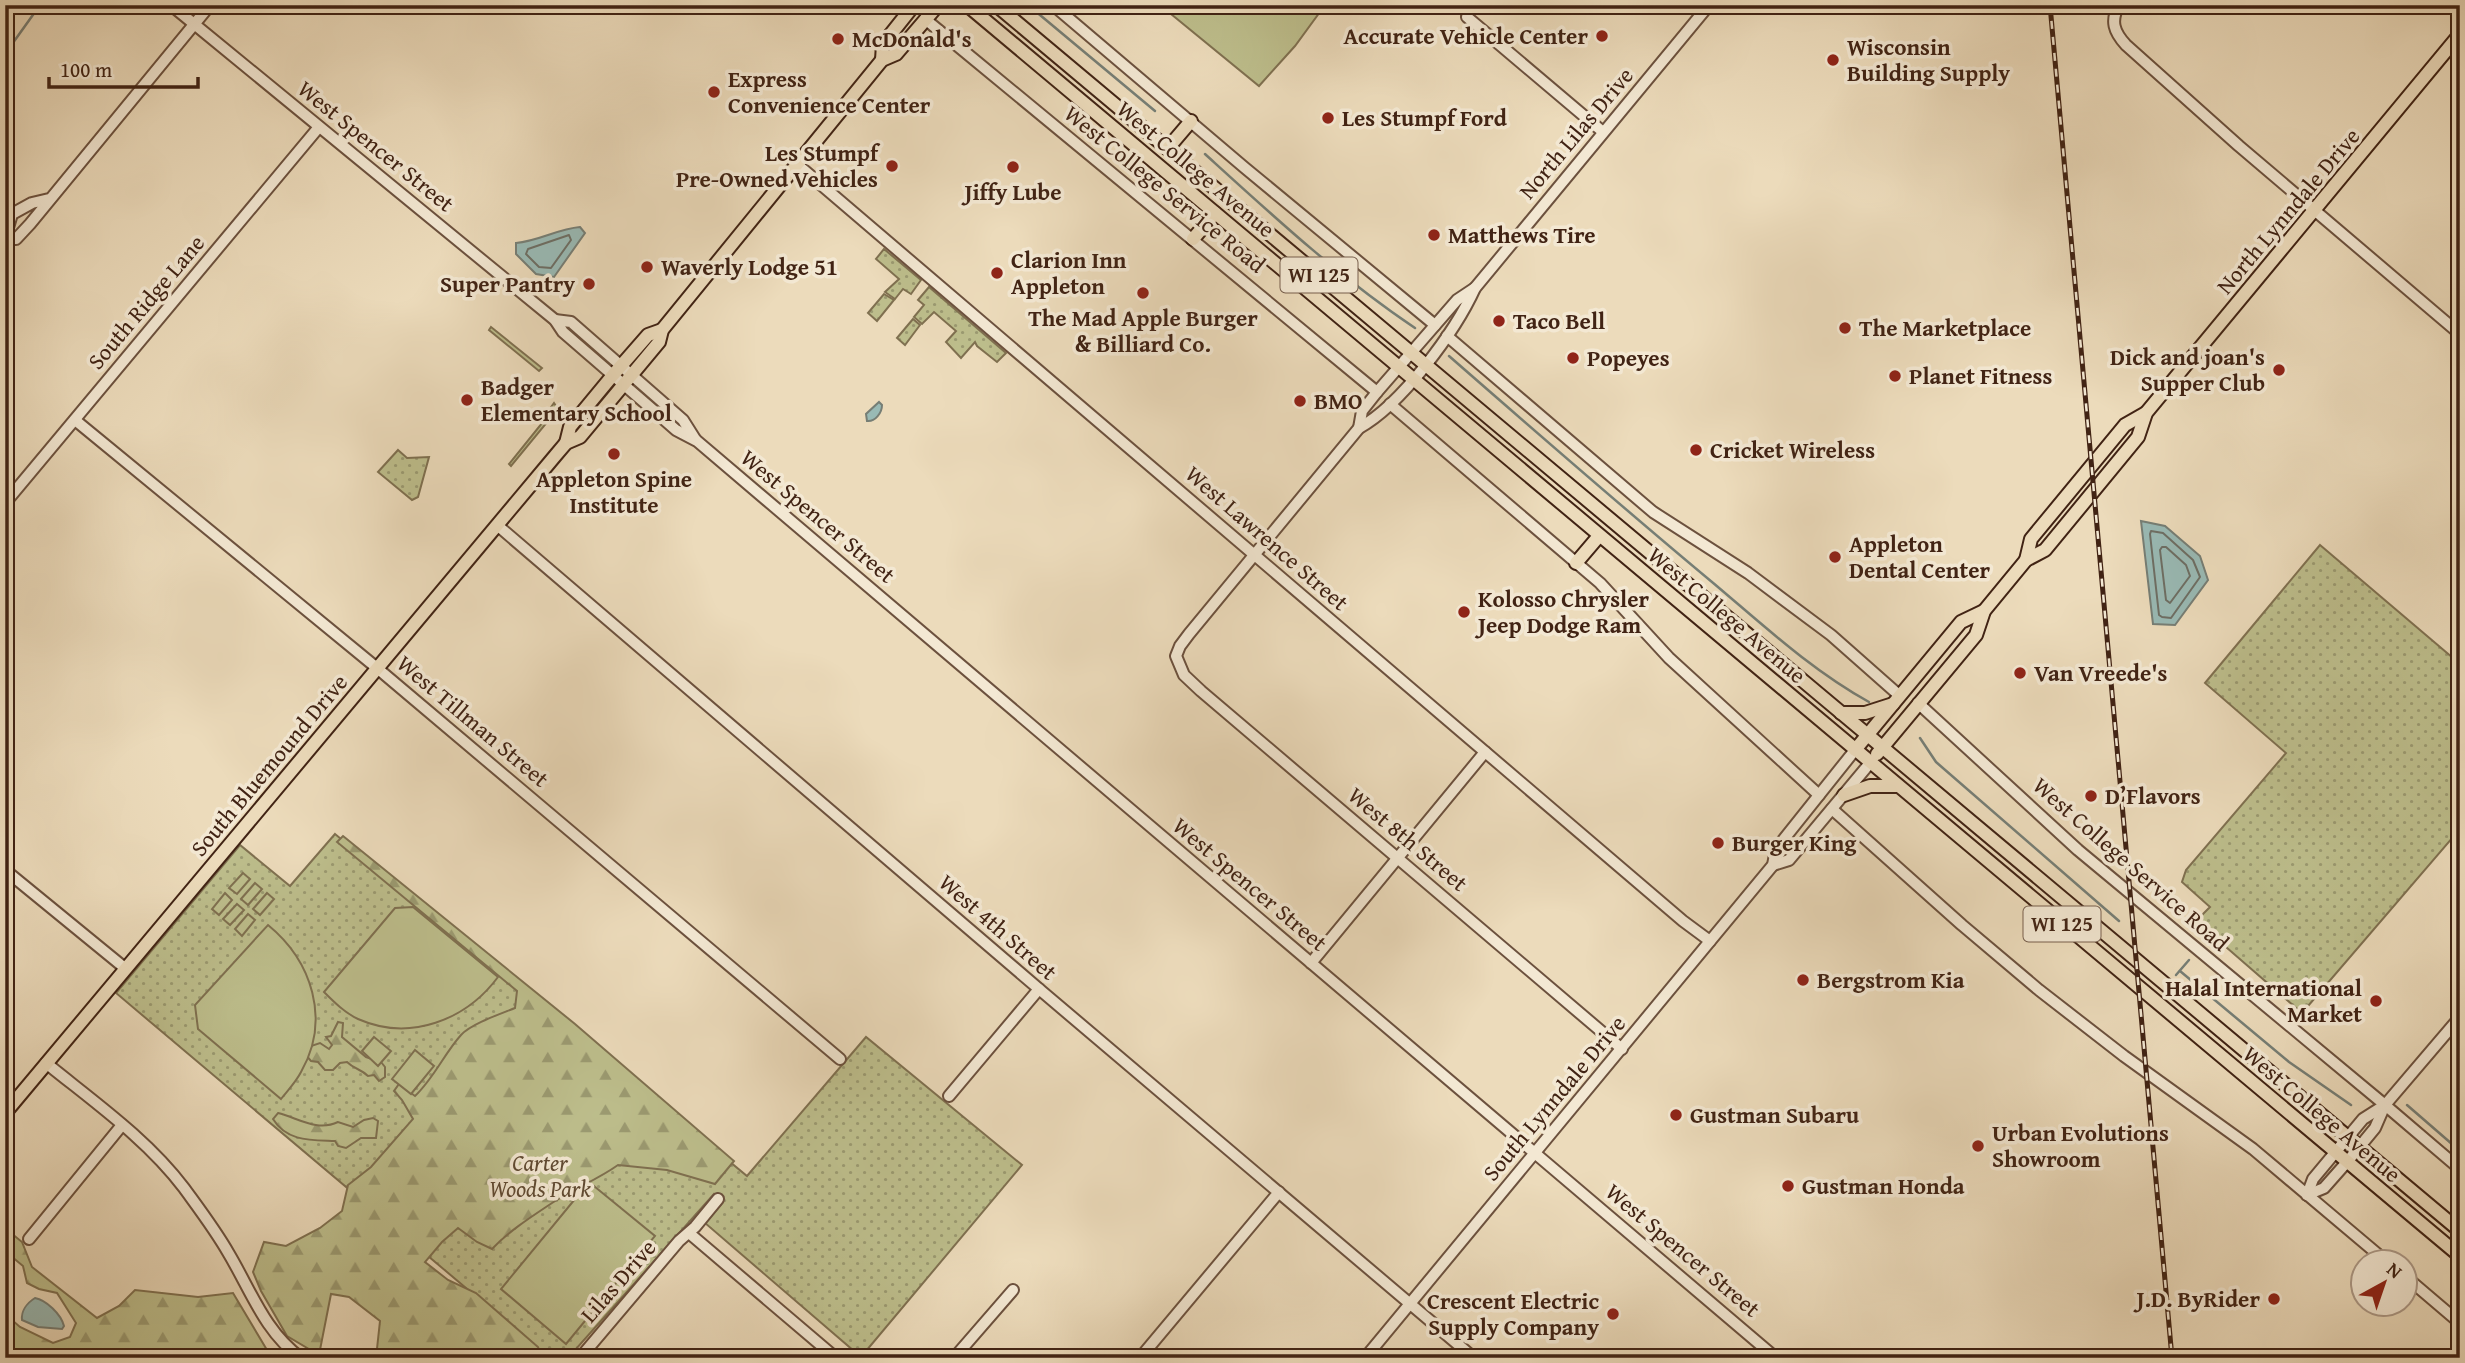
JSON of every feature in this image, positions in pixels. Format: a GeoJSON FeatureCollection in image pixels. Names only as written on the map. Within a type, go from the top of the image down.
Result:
{"type":"FeatureCollection","features":[{"type":"Feature","properties":{"kind":"main road","name":"South Bluemound Drive"},"geometry":{"type":"LineString","coordinates":[[565,443],[580,437],[659,342],[662,330],[882,60],[896,54],[938,5]]}},
{"type":"Feature","properties":{"kind":"main road","name":"West College Avenue"},"geometry":{"type":"LineString","coordinates":[[967,5],[2460,1256]]}},
{"type":"Feature","properties":{"kind":"main road","name":"West College Avenue"},"geometry":{"type":"LineString","coordinates":[[996,5],[2460,1231]]}},
{"type":"Feature","properties":{"kind":"main road","name":"South Bluemound Drive"},"geometry":{"type":"LineString","coordinates":[[882,60],[883,44],[910,7]]}},
{"type":"Feature","properties":{"kind":"main road","name":"North Lynndale Drive"},"geometry":{"type":"LineString","coordinates":[[2026,560],[2031,539],[2082,476],[2125,425],[2146,413],[2460,34]]}},
{"type":"Feature","properties":{"kind":"main road"},"geometry":{"type":"LineString","coordinates":[[1168,148],[1191,121]]}},
{"type":"Feature","properties":{"kind":"main road"},"geometry":{"type":"LineString","coordinates":[[1193,239],[1215,213]]}},
{"type":"Feature","properties":{"kind":"main road","name":"South Bluemound Drive"},"geometry":{"type":"LineString","coordinates":[[5,1113],[565,443],[570,427],[617,370],[648,335],[662,330]]}},
{"type":"Feature","properties":{"kind":"main road","name":"North Lynndale Drive"},"geometry":{"type":"LineString","coordinates":[[1870,763],[1976,635],[1984,611],[2026,560],[2045,551],[2138,437],[2146,413]]}},
{"type":"Feature","properties":{"kind":"main road"},"geometry":{"type":"LineString","coordinates":[[1576,563],[1599,536]]}},
{"type":"Feature","properties":{"kind":"main road","name":"North Lynndale Drive"},"geometry":{"type":"LineString","coordinates":[[1856,750],[1961,622],[1984,611]]}},
{"type":"Feature","properties":{"kind":"main road"},"geometry":{"type":"LineString","coordinates":[[1840,713],[1865,713],[1896,700]]}},
{"type":"Feature","properties":{"kind":"main road"},"geometry":{"type":"LineString","coordinates":[[1844,794],[1870,786],[1898,786]]}},
{"type":"Feature","properties":{"kind":"street","name":"West Spencer Street"},"geometry":{"type":"LineString","coordinates":[[171,5],[555,320],[571,322],[676,430],[697,441],[1776,1358]]}},
{"type":"Feature","properties":{"kind":"street"},"geometry":{"type":"LineString","coordinates":[[49,199],[210,5]]}},
{"type":"Feature","properties":{"kind":"street"},"geometry":{"type":"LineString","coordinates":[[1053,5],[1237,162],[1435,325]]}},
{"type":"Feature","properties":{"kind":"street","name":"North Lilas Drive"},"geometry":{"type":"LineString","coordinates":[[1359,428],[1374,420],[1425,365],[1466,307],[1475,288],[1709,5]]}},
{"type":"Feature","properties":{"kind":"street"},"geometry":{"type":"LineString","coordinates":[[2119,5],[2113,17],[2113,26],[2126,45],[2315,212],[2460,334]]}},
{"type":"Feature","properties":{"kind":"street"},"geometry":{"type":"LineString","coordinates":[[1467,17],[1603,132]]}},
{"type":"Feature","properties":{"kind":"street","name":"West College Service Road"},"geometry":{"type":"LineString","coordinates":[[925,19],[1377,392]]}},
{"type":"Feature","properties":{"kind":"street","name":"South Ridge Lane"},"geometry":{"type":"LineString","coordinates":[[5,503],[318,127]]}},
{"type":"Feature","properties":{"kind":"street","name":"West Lawrence Street"},"geometry":{"type":"LineString","coordinates":[[798,165],[1683,921],[1710,941]]}},
{"type":"Feature","properties":{"kind":"street","name":"North Lilas Drive"},"geometry":{"type":"LineString","coordinates":[[1359,428],[1362,411],[1377,392],[1457,300],[1475,288]]}},
{"type":"Feature","properties":{"kind":"street"},"geometry":{"type":"LineString","coordinates":[[1447,336],[1653,512],[1748,573],[1831,635],[1896,700]]}},
{"type":"Feature","properties":{"kind":"street"},"geometry":{"type":"LineString","coordinates":[[1390,404],[1615,598],[1688,675],[1819,795]]}},
{"type":"Feature","properties":{"kind":"street","name":"West Tillman Street"},"geometry":{"type":"LineString","coordinates":[[75,420],[377,668],[840,1059]]}},
{"type":"Feature","properties":{"kind":"street"},"geometry":{"type":"LineString","coordinates":[[1255,555],[1359,428]]}},
{"type":"Feature","properties":{"kind":"street","name":"West 4th Street"},"geometry":{"type":"LineString","coordinates":[[497,525],[1474,1358]]}},
{"type":"Feature","properties":{"kind":"street","name":"West 8th Street"},"geometry":{"type":"LineString","coordinates":[[1255,555],[1180,646],[1176,656],[1184,675],[1622,1049]]}},
{"type":"Feature","properties":{"kind":"street","name":"West College Service Road"},"geometry":{"type":"LineString","coordinates":[[1919,703],[2078,850],[2460,1169]]}},
{"type":"Feature","properties":{"kind":"street","name":"South Lynndale Drive"},"geometry":{"type":"LineString","coordinates":[[1365,1358],[1773,864],[1776,849],[1856,750]]}},
{"type":"Feature","properties":{"kind":"street"},"geometry":{"type":"LineString","coordinates":[[1311,963],[1485,752]]}},
{"type":"Feature","properties":{"kind":"street","name":"South Lynndale Drive"},"geometry":{"type":"LineString","coordinates":[[1773,864],[1789,860],[1870,763]]}},
{"type":"Feature","properties":{"kind":"street"},"geometry":{"type":"LineString","coordinates":[[1832,809],[1962,925],[2048,997],[2124,1056],[2253,1149],[2370,1248]]}},
{"type":"Feature","properties":{"kind":"street"},"geometry":{"type":"LineString","coordinates":[[5,870],[126,969]]}},
{"type":"Feature","properties":{"kind":"street"},"geometry":{"type":"LineString","coordinates":[[949,1096],[1038,989]]}},
{"type":"Feature","properties":{"kind":"street"},"geometry":{"type":"LineString","coordinates":[[2307,1195],[2313,1179],[2347,1137],[2363,1119],[2385,1104],[2460,1017]]}},
{"type":"Feature","properties":{"kind":"street"},"geometry":{"type":"LineString","coordinates":[[46,1063],[159,1159],[184,1188],[229,1255],[268,1324],[283,1343],[302,1358]]}},
{"type":"Feature","properties":{"kind":"street"},"geometry":{"type":"LineString","coordinates":[[2307,1195],[2324,1188],[2347,1162],[2375,1128],[2385,1104]]}},
{"type":"Feature","properties":{"kind":"street"},"geometry":{"type":"LineString","coordinates":[[29,1239],[122,1125]]}},
{"type":"Feature","properties":{"kind":"street"},"geometry":{"type":"LineString","coordinates":[[1140,1358],[1279,1192]]}},
{"type":"Feature","properties":{"kind":"street","name":"Lilas Drive"},"geometry":{"type":"LineString","coordinates":[[580,1358],[718,1199]]}},
{"type":"Feature","properties":{"kind":"street"},"geometry":{"type":"LineString","coordinates":[[689,1233],[836,1358]]}},
{"type":"Feature","properties":{"kind":"street"},"geometry":{"type":"LineString","coordinates":[[2420,1289],[2460,1323]]}},
{"type":"Feature","properties":{"kind":"street"},"geometry":{"type":"LineString","coordinates":[[954,1358],[1013,1290]]}},
{"type":"Feature","properties":{"kind":"green space"},"geometry":{"type":"Polygon","coordinates":[[[1160,5],[1325,5],[1295,46],[1259,86],[1160,5]]]}},
{"type":"Feature","properties":{"kind":"green space"},"geometry":{"type":"Polygon","coordinates":[[[884,249],[921,280],[911,294],[903,289],[895,299],[885,292],[899,279],[876,259],[884,249]]]}},
{"type":"Feature","properties":{"kind":"green space"},"geometry":{"type":"Polygon","coordinates":[[[929,287],[1006,353],[997,362],[975,342],[961,358],[946,342],[956,331],[934,312],[922,324],[914,317],[924,305],[918,300],[929,287]]]}},
{"type":"Feature","properties":{"kind":"green space"},"geometry":{"type":"Polygon","coordinates":[[[884,294],[894,300],[877,321],[868,313],[884,294]]]}},
{"type":"Feature","properties":{"kind":"green space"},"geometry":{"type":"Polygon","coordinates":[[[913,319],[920,325],[905,345],[897,338],[913,319]]]}},
{"type":"Feature","properties":{"kind":"green space"},"geometry":{"type":"Polygon","coordinates":[[[491,327],[542,368],[539,371],[489,330],[491,327]]]}},
{"type":"Feature","properties":{"kind":"green space"},"geometry":{"type":"Polygon","coordinates":[[[554,403],[558,409],[511,466],[509,464],[551,412],[549,410],[554,403]]]}},
{"type":"Feature","properties":{"kind":"green space"},"geometry":{"type":"Polygon","coordinates":[[[398,450],[407,458],[429,457],[418,497],[412,500],[378,472],[398,450]]]}},
{"type":"Feature","properties":{"kind":"green space"},"geometry":{"type":"Polygon","coordinates":[[[2320,545],[2460,664],[2460,829],[2302,1013],[2196,921],[2210,907],[2182,882],[2186,870],[2286,753],[2205,683],[2320,545]]]}},
{"type":"Feature","properties":{"kind":"green space","name":"Carter Woods Park"},"geometry":{"type":"Polygon","coordinates":[[[335,834],[747,1176],[866,1037],[1022,1165],[861,1357],[705,1223],[723,1202],[714,1194],[568,1358],[549,1358],[116,993],[240,845],[290,886],[335,834]]]}},
{"type":"Feature","properties":{"kind":"green space"},"geometry":{"type":"Polygon","coordinates":[[[343,836],[575,1024],[734,1161],[715,1184],[667,1170],[618,1165],[544,1208],[492,1249],[458,1228],[442,1242],[425,1262],[448,1280],[476,1293],[538,1347],[542,1358],[376,1358],[380,1321],[349,1297],[331,1294],[319,1355],[287,1336],[253,1272],[264,1242],[286,1246],[320,1228],[342,1211],[348,1185],[371,1167],[413,1119],[394,1091],[399,1084],[415,1096],[461,1035],[486,1020],[515,1008],[517,991],[337,842],[343,836]]]}},
{"type":"Feature","properties":{"kind":"green space"},"geometry":{"type":"Polygon","coordinates":[[[243,873],[250,879],[237,894],[229,888],[243,873]]]}},
{"type":"Feature","properties":{"kind":"green space"},"geometry":{"type":"Polygon","coordinates":[[[255,883],[262,889],[248,905],[241,899],[255,883]]]}},
{"type":"Feature","properties":{"kind":"green space"},"geometry":{"type":"Polygon","coordinates":[[[225,893],[232,900],[219,915],[212,909],[225,893]]]}},
{"type":"Feature","properties":{"kind":"green space"},"geometry":{"type":"Polygon","coordinates":[[[267,893],[274,899],[260,915],[253,909],[267,893]]]}},
{"type":"Feature","properties":{"kind":"green space"},"geometry":{"type":"Polygon","coordinates":[[[237,904],[244,910],[230,925],[223,919],[237,904]]]}},
{"type":"Feature","properties":{"kind":"green space"},"geometry":{"type":"Polygon","coordinates":[[[413,907],[498,977],[470,1005],[436,1023],[397,1028],[378,1026],[353,1017],[324,992],[395,908],[413,907]]]}},
{"type":"Feature","properties":{"kind":"green space"},"geometry":{"type":"Polygon","coordinates":[[[248,914],[255,920],[242,936],[235,929],[248,914]]]}},
{"type":"Feature","properties":{"kind":"green space"},"geometry":{"type":"Polygon","coordinates":[[[268,925],[296,956],[306,974],[315,1012],[315,1032],[310,1052],[299,1076],[281,1099],[198,1029],[195,1005],[268,925]]]}},
{"type":"Feature","properties":{"kind":"green space"},"geometry":{"type":"Polygon","coordinates":[[[338,1022],[343,1023],[342,1037],[366,1057],[381,1062],[385,1067],[385,1077],[379,1081],[374,1075],[368,1076],[347,1062],[340,1063],[333,1070],[325,1070],[305,1054],[308,1047],[320,1043],[329,1049],[332,1045],[326,1037],[331,1036],[338,1022]]]}},
{"type":"Feature","properties":{"kind":"green space"},"geometry":{"type":"Polygon","coordinates":[[[374,1037],[391,1051],[378,1066],[362,1051],[374,1037]]]}},
{"type":"Feature","properties":{"kind":"green space"},"geometry":{"type":"Polygon","coordinates":[[[415,1050],[434,1066],[411,1094],[392,1079],[415,1050]]]}},
{"type":"Feature","properties":{"kind":"green space"},"geometry":{"type":"Polygon","coordinates":[[[278,1113],[323,1126],[338,1122],[353,1127],[373,1118],[378,1121],[376,1138],[361,1138],[346,1148],[338,1146],[335,1141],[293,1136],[279,1127],[273,1119],[278,1113]]]}},
{"type":"Feature","properties":{"kind":"green space"},"geometry":{"type":"Polygon","coordinates":[[[589,1182],[655,1236],[566,1344],[501,1289],[589,1182]]]}},
{"type":"Feature","properties":{"kind":"green space"},"geometry":{"type":"Polygon","coordinates":[[[5,1228],[22,1242],[32,1267],[97,1318],[119,1306],[135,1290],[198,1297],[233,1293],[267,1350],[247,1358],[5,1358],[5,1314],[20,1327],[53,1343],[70,1337],[76,1323],[57,1293],[27,1283],[23,1266],[5,1251],[5,1228]]]}},
{"type":"Feature","properties":{"kind":"water"},"geometry":{"type":"Polygon","coordinates":[[[580,227],[585,233],[554,277],[536,274],[516,254],[516,243],[580,227]]]}},
{"type":"Feature","properties":{"kind":"water"},"geometry":{"type":"Polygon","coordinates":[[[879,402],[882,408],[879,414],[873,420],[867,421],[866,414],[879,402]]]}},
{"type":"Feature","properties":{"kind":"water"},"geometry":{"type":"Polygon","coordinates":[[[2141,521],[2165,526],[2200,556],[2208,580],[2175,625],[2153,624],[2141,521]]]}},
{"type":"Feature","properties":{"kind":"water"},"geometry":{"type":"Polygon","coordinates":[[[35,1298],[56,1312],[64,1326],[62,1329],[38,1327],[22,1320],[22,1313],[35,1298]]]}},
{"type":"Feature","properties":{"kind":"waterway"},"geometry":{"type":"LineString","coordinates":[[5,54],[40,5]]}},
{"type":"Feature","properties":{"kind":"waterway"},"geometry":{"type":"LineString","coordinates":[[1028,5],[1155,111]]}},
{"type":"Feature","properties":{"kind":"waterway"},"geometry":{"type":"LineString","coordinates":[[1205,154],[1333,267],[1415,328]]}},
{"type":"Feature","properties":{"kind":"waterway"},"geometry":{"type":"LineString","coordinates":[[1449,356],[1768,630],[1827,676],[1869,702]]}},
{"type":"Feature","properties":{"kind":"waterway"},"geometry":{"type":"LineString","coordinates":[[1920,738],[1936,762],[2119,921]]}},
{"type":"Feature","properties":{"kind":"waterway"},"geometry":{"type":"LineString","coordinates":[[2215,941],[2218,937]]}},
{"type":"Feature","properties":{"kind":"waterway"},"geometry":{"type":"LineString","coordinates":[[2176,975],[2189,960]]}},
{"type":"Feature","properties":{"kind":"waterway"},"geometry":{"type":"LineString","coordinates":[[2180,971],[2289,1062],[2351,1105]]}},
{"type":"Feature","properties":{"kind":"waterway"},"geometry":{"type":"LineString","coordinates":[[2407,1105],[2460,1151]]}},
{"type":"Feature","properties":{"kind":"railway"},"geometry":{"type":"LineString","coordinates":[[2050,5],[2172,1358]]}},
{"type":"Feature","properties":{"kind":"place","name":"Accurate Vehicle Center"},"geometry":{"type":"Point","coordinates":[1602,36]}},
{"type":"Feature","properties":{"kind":"place","name":"McDonald's"},"geometry":{"type":"Point","coordinates":[838,39]}},
{"type":"Feature","properties":{"kind":"place","name":"Wisconsin Building Supply"},"geometry":{"type":"Point","coordinates":[1833,60]}},
{"type":"Feature","properties":{"kind":"place","name":"Express Convenience Center"},"geometry":{"type":"Point","coordinates":[714,92]}},
{"type":"Feature","properties":{"kind":"place","name":"Les Stumpf Ford"},"geometry":{"type":"Point","coordinates":[1328,118]}},
{"type":"Feature","properties":{"kind":"place","name":"Les Stumpf Pre-Owned Vehicles"},"geometry":{"type":"Point","coordinates":[892,166]}},
{"type":"Feature","properties":{"kind":"place","name":"Jiffy Lube"},"geometry":{"type":"Point","coordinates":[1013,167]}},
{"type":"Feature","properties":{"kind":"place","name":"Matthews Tire"},"geometry":{"type":"Point","coordinates":[1434,235]}},
{"type":"Feature","properties":{"kind":"place","name":"Waverly Lodge 51"},"geometry":{"type":"Point","coordinates":[647,267]}},
{"type":"Feature","properties":{"kind":"place","name":"Clarion Inn Appleton"},"geometry":{"type":"Point","coordinates":[997,273]}},
{"type":"Feature","properties":{"kind":"place","name":"Super Pantry"},"geometry":{"type":"Point","coordinates":[589,284]}},
{"type":"Feature","properties":{"kind":"place","name":"The Mad Apple Burger & Billiard Co."},"geometry":{"type":"Point","coordinates":[1143,293]}},
{"type":"Feature","properties":{"kind":"place","name":"Taco Bell"},"geometry":{"type":"Point","coordinates":[1499,321]}},
{"type":"Feature","properties":{"kind":"place","name":"The Marketplace"},"geometry":{"type":"Point","coordinates":[1845,328]}},
{"type":"Feature","properties":{"kind":"place","name":"Popeyes"},"geometry":{"type":"Point","coordinates":[1573,358]}},
{"type":"Feature","properties":{"kind":"place","name":"Dick and joan's Supper Club"},"geometry":{"type":"Point","coordinates":[2279,370]}},
{"type":"Feature","properties":{"kind":"place","name":"Planet Fitness"},"geometry":{"type":"Point","coordinates":[1895,376]}},
{"type":"Feature","properties":{"kind":"place","name":"Badger Elementary School"},"geometry":{"type":"Point","coordinates":[467,400]}},
{"type":"Feature","properties":{"kind":"place","name":"BMO"},"geometry":{"type":"Point","coordinates":[1300,401]}},
{"type":"Feature","properties":{"kind":"place","name":"Cricket Wireless"},"geometry":{"type":"Point","coordinates":[1696,450]}},
{"type":"Feature","properties":{"kind":"place","name":"Appleton Spine Institute"},"geometry":{"type":"Point","coordinates":[614,454]}},
{"type":"Feature","properties":{"kind":"place","name":"Appleton Dental Center"},"geometry":{"type":"Point","coordinates":[1835,557]}},
{"type":"Feature","properties":{"kind":"place","name":"Kolosso Chrysler Jeep Dodge Ram"},"geometry":{"type":"Point","coordinates":[1464,612]}},
{"type":"Feature","properties":{"kind":"place","name":"Van Vreede's"},"geometry":{"type":"Point","coordinates":[2020,673]}},
{"type":"Feature","properties":{"kind":"place","name":"D’Flavors"},"geometry":{"type":"Point","coordinates":[2091,796]}},
{"type":"Feature","properties":{"kind":"place","name":"Burger King"},"geometry":{"type":"Point","coordinates":[1718,843]}},
{"type":"Feature","properties":{"kind":"place","name":"Bergstrom Kia"},"geometry":{"type":"Point","coordinates":[1803,980]}},
{"type":"Feature","properties":{"kind":"place","name":"Halal International Market"},"geometry":{"type":"Point","coordinates":[2376,1001]}},
{"type":"Feature","properties":{"kind":"place","name":"Gustman Subaru"},"geometry":{"type":"Point","coordinates":[1676,1115]}},
{"type":"Feature","properties":{"kind":"place","name":"Urban Evolutions Showroom"},"geometry":{"type":"Point","coordinates":[1978,1146]}},
{"type":"Feature","properties":{"kind":"place","name":"Gustman Honda"},"geometry":{"type":"Point","coordinates":[1788,1186]}},
{"type":"Feature","properties":{"kind":"place","name":"J.D. ByRider"},"geometry":{"type":"Point","coordinates":[2274,1299]}},
{"type":"Feature","properties":{"kind":"place","name":"Crescent Electric Supply Company"},"geometry":{"type":"Point","coordinates":[1613,1314]}}]}
